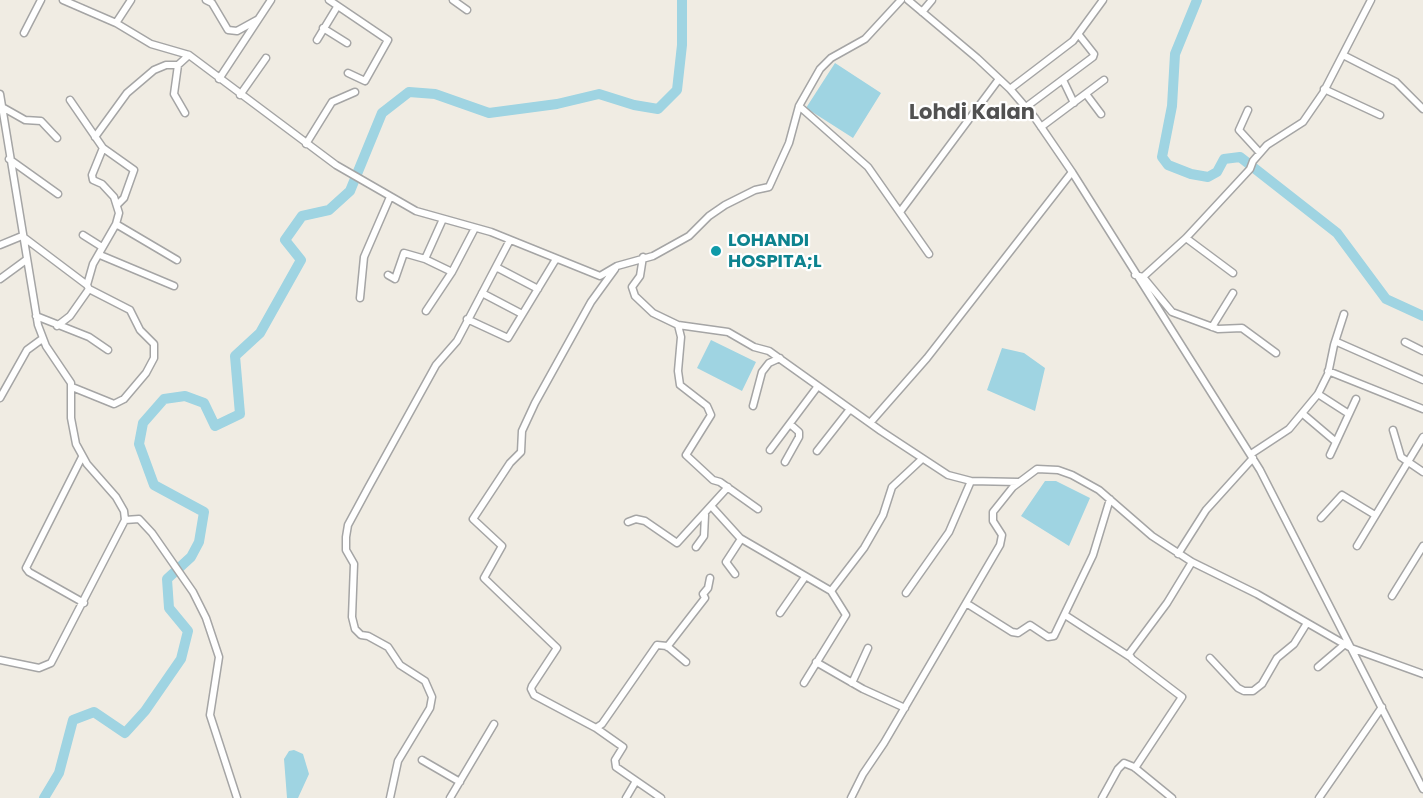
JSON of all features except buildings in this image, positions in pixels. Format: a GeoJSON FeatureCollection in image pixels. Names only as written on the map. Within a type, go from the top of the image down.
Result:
{"type":"FeatureCollection","features":[{"type":"Feature","properties":{"kind":"street"},"geometry":{"type":"LineString","coordinates":[[24,33],[41,0]]}},
{"type":"Feature","properties":{"kind":"street"},"geometry":{"type":"LineString","coordinates":[[63,0],[116,23],[151,44],[189,55],[336,165],[416,211],[510,240],[597,276],[617,266],[653,256],[689,236],[709,216],[725,205],[755,190],[769,187],[789,143],[799,106],[820,69],[831,58],[865,39],[901,0]]}},
{"type":"Feature","properties":{"kind":"street"},"geometry":{"type":"LineString","coordinates":[[116,23],[131,0]]}},
{"type":"Feature","properties":{"kind":"street"},"geometry":{"type":"LineString","coordinates":[[208,0],[228,30],[237,31],[257,20]]}},
{"type":"Feature","properties":{"kind":"street"},"geometry":{"type":"LineString","coordinates":[[219,79],[271,0]]}},
{"type":"Feature","properties":{"kind":"street"},"geometry":{"type":"LineString","coordinates":[[329,0],[388,40],[365,81],[348,72]]}},
{"type":"Feature","properties":{"kind":"street"},"geometry":{"type":"LineString","coordinates":[[453,0],[467,10]]}},
{"type":"Feature","properties":{"kind":"street"},"geometry":{"type":"LineString","coordinates":[[908,0],[1010,89],[1041,127],[1072,172],[1135,275],[1252,456],[1423,789]]}},
{"type":"Feature","properties":{"kind":"street"},"geometry":{"type":"LineString","coordinates":[[922,12],[932,0]]}},
{"type":"Feature","properties":{"kind":"street"},"geometry":{"type":"LineString","coordinates":[[1010,89],[1079,34],[1103,0]]}},
{"type":"Feature","properties":{"kind":"street"},"geometry":{"type":"LineString","coordinates":[[1143,277],[1186,238],[1250,169],[1260,153],[1273,141],[1303,122],[1343,56],[1371,0]]}},
{"type":"Feature","properties":{"kind":"street"},"geometry":{"type":"LineString","coordinates":[[317,40],[337,7]]}},
{"type":"Feature","properties":{"kind":"street"},"geometry":{"type":"LineString","coordinates":[[323,28],[347,43]]}},
{"type":"Feature","properties":{"kind":"street"},"geometry":{"type":"LineString","coordinates":[[1026,107],[1094,56],[1079,34]]}},
{"type":"Feature","properties":{"kind":"street"},"geometry":{"type":"LineString","coordinates":[[96,137],[127,93],[154,70],[166,65],[177,65],[189,55]]}},
{"type":"Feature","properties":{"kind":"street"},"geometry":{"type":"LineString","coordinates":[[1343,56],[1396,82],[1423,109]]}},
{"type":"Feature","properties":{"kind":"street"},"geometry":{"type":"LineString","coordinates":[[240,95],[266,58]]}},
{"type":"Feature","properties":{"kind":"street"},"geometry":{"type":"LineString","coordinates":[[177,65],[174,94],[185,113]]}},
{"type":"Feature","properties":{"kind":"street"},"geometry":{"type":"LineString","coordinates":[[900,212],[999,79]]}},
{"type":"Feature","properties":{"kind":"street"},"geometry":{"type":"LineString","coordinates":[[1063,80],[1074,103]]}},
{"type":"Feature","properties":{"kind":"street"},"geometry":{"type":"LineString","coordinates":[[1041,127],[1104,80]]}},
{"type":"Feature","properties":{"kind":"street"},"geometry":{"type":"LineString","coordinates":[[1324,90],[1380,115]]}},
{"type":"Feature","properties":{"kind":"street"},"geometry":{"type":"LineString","coordinates":[[306,144],[332,102],[355,92]]}},
{"type":"Feature","properties":{"kind":"street"},"geometry":{"type":"LineString","coordinates":[[0,94],[26,260],[42,339],[67,374],[72,387],[72,426],[76,444],[82,457],[116,497],[124,511],[125,520],[84,603],[54,658],[47,666],[39,668],[0,660]]}},
{"type":"Feature","properties":{"kind":"street"},"geometry":{"type":"LineString","coordinates":[[1086,94],[1101,114]]}},
{"type":"Feature","properties":{"kind":"street"},"geometry":{"type":"LineString","coordinates":[[70,100],[103,148],[134,170],[124,198],[118,204]]}},
{"type":"Feature","properties":{"kind":"street"},"geometry":{"type":"LineString","coordinates":[[799,106],[863,162],[929,254]]}},
{"type":"Feature","properties":{"kind":"street"},"geometry":{"type":"LineString","coordinates":[[2,107],[26,120],[41,121],[57,138]]}},
{"type":"Feature","properties":{"kind":"street"},"geometry":{"type":"LineString","coordinates":[[1248,111],[1239,130],[1260,153]]}},
{"type":"Feature","properties":{"kind":"street"},"geometry":{"type":"LineString","coordinates":[[57,326],[70,316],[88,287],[93,264],[116,224],[118,204],[109,190],[93,180],[92,175],[103,148]]}},
{"type":"Feature","properties":{"kind":"street"},"geometry":{"type":"LineString","coordinates":[[9,159],[58,194]]}},
{"type":"Feature","properties":{"kind":"street"},"geometry":{"type":"LineString","coordinates":[[870,423],[927,358],[1072,172]]}},
{"type":"Feature","properties":{"kind":"street"},"geometry":{"type":"LineString","coordinates":[[360,298],[364,257],[390,197]]}},
{"type":"Feature","properties":{"kind":"street"},"geometry":{"type":"LineString","coordinates":[[425,259],[443,219]]}},
{"type":"Feature","properties":{"kind":"street"},"geometry":{"type":"LineString","coordinates":[[116,224],[177,260]]}},
{"type":"Feature","properties":{"kind":"street"},"geometry":{"type":"LineString","coordinates":[[426,310],[452,272],[475,228]]}},
{"type":"Feature","properties":{"kind":"street"},"geometry":{"type":"LineString","coordinates":[[83,235],[102,247]]}},
{"type":"Feature","properties":{"kind":"street"},"geometry":{"type":"LineString","coordinates":[[1,242],[13,242],[22,236]]}},
{"type":"Feature","properties":{"kind":"street"},"geometry":{"type":"LineString","coordinates":[[22,236],[88,287],[130,310],[140,330],[154,344],[154,358],[124,399],[114,405],[72,387]]}},
{"type":"Feature","properties":{"kind":"street"},"geometry":{"type":"LineString","coordinates":[[1186,238],[1233,273]]}},
{"type":"Feature","properties":{"kind":"street"},"geometry":{"type":"LineString","coordinates":[[390,798],[398,761],[430,708],[432,697],[424,681],[400,665],[388,647],[355,630],[352,617],[354,564],[346,550],[348,525],[436,365],[457,341],[510,240]]}},
{"type":"Feature","properties":{"kind":"street"},"geometry":{"type":"LineString","coordinates":[[388,275],[395,279],[404,253],[425,259],[452,272]]}},
{"type":"Feature","properties":{"kind":"street"},"geometry":{"type":"LineString","coordinates":[[100,255],[174,286]]}},
{"type":"Feature","properties":{"kind":"street"},"geometry":{"type":"LineString","coordinates":[[643,257],[640,276],[632,287],[635,296],[653,313],[678,325],[728,332],[780,358],[870,423],[948,475],[971,481],[1019,482]]}},
{"type":"Feature","properties":{"kind":"street"},"geometry":{"type":"LineString","coordinates":[[467,319],[508,338],[556,259]]}},
{"type":"Feature","properties":{"kind":"street"},"geometry":{"type":"LineString","coordinates":[[0,279],[26,260]]}},
{"type":"Feature","properties":{"kind":"street"},"geometry":{"type":"LineString","coordinates":[[617,266],[607,283],[591,302],[535,403],[522,431],[521,452],[510,463],[473,519],[501,544],[484,578],[557,648],[532,686],[532,692],[596,728],[623,747],[615,765],[661,798]]}},
{"type":"Feature","properties":{"kind":"street"},"geometry":{"type":"LineString","coordinates":[[496,267],[538,289]]}},
{"type":"Feature","properties":{"kind":"street"},"geometry":{"type":"LineString","coordinates":[[1135,275],[1143,277],[1169,310],[1212,327],[1226,330],[1242,328],[1276,352]]}},
{"type":"Feature","properties":{"kind":"street"},"geometry":{"type":"LineString","coordinates":[[482,293],[522,314]]}},
{"type":"Feature","properties":{"kind":"street"},"geometry":{"type":"LineString","coordinates":[[1212,327],[1233,293]]}},
{"type":"Feature","properties":{"kind":"street"},"geometry":{"type":"LineString","coordinates":[[1178,554],[1206,510],[1252,456],[1281,436],[1303,414],[1318,394],[1328,371],[1344,314]]}},
{"type":"Feature","properties":{"kind":"street"},"geometry":{"type":"LineString","coordinates":[[36,316],[89,337],[108,350]]}},
{"type":"Feature","properties":{"kind":"street"},"geometry":{"type":"LineString","coordinates":[[678,325],[681,337],[678,371],[680,385],[707,406],[711,414],[686,455],[713,480],[728,487],[758,509]]}},
{"type":"Feature","properties":{"kind":"street"},"geometry":{"type":"LineString","coordinates":[[0,398],[27,350],[42,339]]}},
{"type":"Feature","properties":{"kind":"street"},"geometry":{"type":"LineString","coordinates":[[1337,342],[1423,380]]}},
{"type":"Feature","properties":{"kind":"street"},"geometry":{"type":"LineString","coordinates":[[1405,342],[1423,351]]}},
{"type":"Feature","properties":{"kind":"street"},"geometry":{"type":"LineString","coordinates":[[753,405],[762,372],[769,363],[780,358]]}},
{"type":"Feature","properties":{"kind":"street"},"geometry":{"type":"LineString","coordinates":[[1328,371],[1423,409]]}},
{"type":"Feature","properties":{"kind":"street"},"geometry":{"type":"LineString","coordinates":[[770,450],[818,386]]}},
{"type":"Feature","properties":{"kind":"street"},"geometry":{"type":"LineString","coordinates":[[1318,394],[1350,414]]}},
{"type":"Feature","properties":{"kind":"street"},"geometry":{"type":"LineString","coordinates":[[1330,455],[1356,399]]}},
{"type":"Feature","properties":{"kind":"street"},"geometry":{"type":"LineString","coordinates":[[817,451],[850,409]]}},
{"type":"Feature","properties":{"kind":"street"},"geometry":{"type":"LineString","coordinates":[[1303,414],[1336,442]]}},
{"type":"Feature","properties":{"kind":"street"},"geometry":{"type":"LineString","coordinates":[[785,462],[799,437],[799,432],[790,423]]}},
{"type":"Feature","properties":{"kind":"street"},"geometry":{"type":"LineString","coordinates":[[1393,430],[1398,453],[1408,463],[1423,472]]}},
{"type":"Feature","properties":{"kind":"street"},"geometry":{"type":"LineString","coordinates":[[1357,546],[1423,436]]}},
{"type":"Feature","properties":{"kind":"street"},"geometry":{"type":"LineString","coordinates":[[82,457],[26,568],[28,572],[84,603]]}},
{"type":"Feature","properties":{"kind":"street"},"geometry":{"type":"LineString","coordinates":[[831,591],[864,548],[883,515],[890,491],[922,459]]}},
{"type":"Feature","properties":{"kind":"street"},"geometry":{"type":"LineString","coordinates":[[851,798],[863,774],[1003,540],[993,521],[993,512],[1019,482],[1037,469],[1058,470],[1087,483],[1110,499],[1152,536],[1192,562],[1348,646],[1423,674]]}},
{"type":"Feature","properties":{"kind":"street"},"geometry":{"type":"LineString","coordinates":[[906,593],[949,532],[971,481]]}},
{"type":"Feature","properties":{"kind":"street"},"geometry":{"type":"LineString","coordinates":[[628,522],[640,519],[677,543],[705,515],[728,487]]}},
{"type":"Feature","properties":{"kind":"street"},"geometry":{"type":"LineString","coordinates":[[1321,518],[1342,495],[1375,516]]}},
{"type":"Feature","properties":{"kind":"street"},"geometry":{"type":"LineString","coordinates":[[966,603],[1015,633],[1030,625],[1052,637],[1093,555],[1110,499]]}},
{"type":"Feature","properties":{"kind":"street"},"geometry":{"type":"LineString","coordinates":[[712,507],[740,538],[805,578],[831,591],[846,615],[804,683]]}},
{"type":"Feature","properties":{"kind":"street"},"geometry":{"type":"LineString","coordinates":[[696,547],[705,531],[705,515]]}},
{"type":"Feature","properties":{"kind":"street"},"geometry":{"type":"LineString","coordinates":[[125,520],[139,519],[168,555],[206,618],[218,650],[219,670],[210,715],[237,798]]}},
{"type":"Feature","properties":{"kind":"street"},"geometry":{"type":"LineString","coordinates":[[735,574],[726,562],[740,543],[740,538]]}},
{"type":"Feature","properties":{"kind":"street"},"geometry":{"type":"LineString","coordinates":[[1392,596],[1423,546]]}},
{"type":"Feature","properties":{"kind":"street"},"geometry":{"type":"LineString","coordinates":[[1130,657],[1131,651],[1167,603],[1192,562]]}},
{"type":"Feature","properties":{"kind":"street"},"geometry":{"type":"LineString","coordinates":[[668,647],[705,598],[703,594],[708,588],[710,578]]}},
{"type":"Feature","properties":{"kind":"street"},"geometry":{"type":"LineString","coordinates":[[780,613],[805,578]]}},
{"type":"Feature","properties":{"kind":"street"},"geometry":{"type":"LineString","coordinates":[[1065,615],[1130,657],[1182,697],[1135,768]]}},
{"type":"Feature","properties":{"kind":"street"},"geometry":{"type":"LineString","coordinates":[[1210,658],[1238,687],[1248,692],[1253,691],[1262,684],[1277,658],[1294,644],[1307,623]]}},
{"type":"Feature","properties":{"kind":"street"},"geometry":{"type":"LineString","coordinates":[[596,728],[602,724],[657,645],[668,647],[686,662]]}},
{"type":"Feature","properties":{"kind":"street"},"geometry":{"type":"LineString","coordinates":[[1317,668],[1348,646]]}},
{"type":"Feature","properties":{"kind":"street"},"geometry":{"type":"LineString","coordinates":[[852,683],[868,648]]}},
{"type":"Feature","properties":{"kind":"street"},"geometry":{"type":"LineString","coordinates":[[816,662],[852,683],[904,708]]}},
{"type":"Feature","properties":{"kind":"street"},"geometry":{"type":"LineString","coordinates":[[1319,798],[1382,707]]}},
{"type":"Feature","properties":{"kind":"street"},"geometry":{"type":"LineString","coordinates":[[450,798],[494,724]]}},
{"type":"Feature","properties":{"kind":"street"},"geometry":{"type":"LineString","coordinates":[[422,760],[460,782]]}},
{"type":"Feature","properties":{"kind":"street"},"geometry":{"type":"LineString","coordinates":[[1102,798],[1121,765],[1127,763],[1172,798]]}},
{"type":"Feature","properties":{"kind":"street"},"geometry":{"type":"LineString","coordinates":[[626,798],[636,781]]}},
{"type":"Feature","properties":{"kind":"water"},"geometry":{"type":"Polygon","coordinates":[[[835,63],[881,93],[853,138],[806,108],[835,63]]]}},
{"type":"Feature","properties":{"kind":"water"},"geometry":{"type":"Polygon","coordinates":[[[711,340],[756,362],[742,391],[697,368],[711,340]]]}},
{"type":"Feature","properties":{"kind":"water"},"geometry":{"type":"Polygon","coordinates":[[[1002,348],[1024,353],[1045,368],[1035,411],[987,390],[1002,348]]]}},
{"type":"Feature","properties":{"kind":"water"},"geometry":{"type":"Polygon","coordinates":[[[1045,481],[1056,481],[1090,498],[1069,546],[1021,516],[1045,481]]]}},
{"type":"Feature","properties":{"kind":"water"},"geometry":{"type":"Polygon","coordinates":[[[294,750],[303,754],[309,774],[298,798],[287,798],[284,759],[289,751],[294,750]]]}},
{"type":"Feature","properties":{"kind":"waterway"},"geometry":{"type":"LineString","coordinates":[[44,798],[59,773],[73,720],[94,712],[125,733],[145,711],[181,659],[188,631],[169,608],[167,579],[191,557],[199,542],[204,512],[154,485],[139,444],[143,423],[164,399],[185,396],[204,403],[215,426],[240,414],[235,356],[260,333],[301,260],[285,240],[302,216],[329,210],[350,191],[382,113],[409,92],[435,94],[489,113],[557,104],[599,94],[634,105],[658,109],[677,90],[682,45],[682,0]]}},
{"type":"Feature","properties":{"kind":"waterway"},"geometry":{"type":"LineString","coordinates":[[1197,0],[1175,54],[1172,106],[1162,157],[1168,165],[1191,174],[1208,177],[1217,172],[1224,159],[1240,157],[1337,233],[1386,299],[1423,316]]}},
{"type":"Feature","properties":{"kind":"place","name":"LOHANDI HOSPITA;L"},"geometry":{"type":"Point","coordinates":[716,251]}},
{"type":"Feature","properties":{"kind":"district","name":"Lohdi Kalan"},"geometry":{"type":"Point","coordinates":[972,114]}}]}
